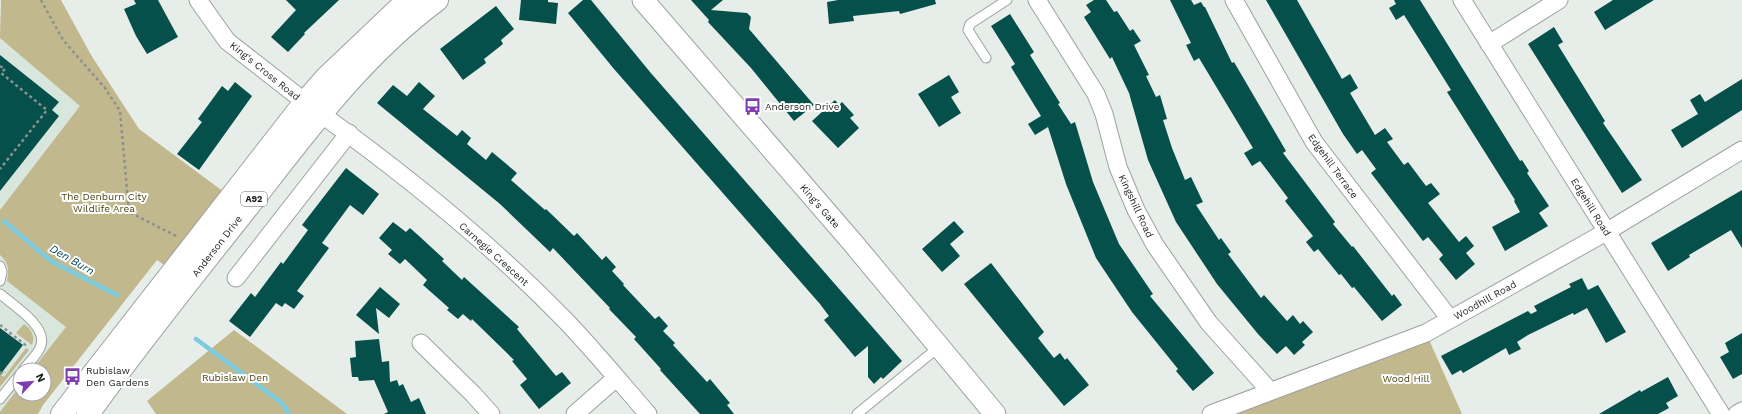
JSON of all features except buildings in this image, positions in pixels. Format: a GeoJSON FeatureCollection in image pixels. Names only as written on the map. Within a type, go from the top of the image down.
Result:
{"type":"FeatureCollection","features":[{"type":"Feature","properties":{"kind":"main road","name":"Anderson Drive"},"geometry":{"type":"LineString","coordinates":[[88,414],[313,108],[326,78],[408,0]]}},
{"type":"Feature","properties":{"kind":"main road","name":"Anderson Drive"},"geometry":{"type":"LineString","coordinates":[[62,414],[192,247],[313,108],[342,88],[385,44],[437,0]]}},
{"type":"Feature","properties":{"kind":"street","name":"King's Cross Road"},"geometry":{"type":"LineString","coordinates":[[198,0],[228,41],[313,108]]}},
{"type":"Feature","properties":{"kind":"street","name":"King's Gate"},"geometry":{"type":"LineString","coordinates":[[643,0],[940,346],[995,414]]}},
{"type":"Feature","properties":{"kind":"street","name":"Kingshill Road"},"geometry":{"type":"LineString","coordinates":[[1037,0],[1096,94],[1104,114],[1118,167],[1136,210],[1155,245],[1209,323],[1270,391]]}},
{"type":"Feature","properties":{"kind":"street","name":"Edgehill Terrace"},"geometry":{"type":"LineString","coordinates":[[1234,0],[1314,142],[1450,319]]}},
{"type":"Feature","properties":{"kind":"street","name":"Edgehill Road"},"geometry":{"type":"LineString","coordinates":[[1462,0],[1606,232],[1722,414]]}},
{"type":"Feature","properties":{"kind":"street"},"geometry":{"type":"LineString","coordinates":[[1489,44],[1559,0]]}},
{"type":"Feature","properties":{"kind":"street","name":"Carnegie Crescent"},"geometry":{"type":"LineString","coordinates":[[313,108],[414,183],[493,252],[564,319],[648,414]]}},
{"type":"Feature","properties":{"kind":"street"},"geometry":{"type":"LineString","coordinates":[[236,278],[349,134]]}},
{"type":"Feature","properties":{"kind":"street","name":"Woodhill Road"},"geometry":{"type":"LineString","coordinates":[[1211,414],[1426,333],[1606,232],[1742,150]]}},
{"type":"Feature","properties":{"kind":"street"},"geometry":{"type":"LineString","coordinates":[[421,344],[491,414]]}},
{"type":"Feature","properties":{"kind":"street"},"geometry":{"type":"LineString","coordinates":[[575,414],[616,378]]}},
{"type":"Feature","properties":{"kind":"street"},"geometry":{"type":"LineString","coordinates":[[1737,414],[1742,411]]}},
{"type":"Feature","properties":{"kind":"lane"},"geometry":{"type":"LineString","coordinates":[[986,58],[968,30],[970,24],[1008,0]]}},
{"type":"Feature","properties":{"kind":"lane"},"geometry":{"type":"LineString","coordinates":[[0,266],[2,272],[0,281]]}},
{"type":"Feature","properties":{"kind":"lane"},"geometry":{"type":"LineString","coordinates":[[0,294],[36,324],[41,333],[42,345],[29,362]]}},
{"type":"Feature","properties":{"kind":"lane"},"geometry":{"type":"LineString","coordinates":[[856,414],[940,346]]}},
{"type":"Feature","properties":{"kind":"lane"},"geometry":{"type":"LineString","coordinates":[[0,399],[12,384]]}},
{"type":"Feature","properties":{"kind":"path"},"geometry":{"type":"LineString","coordinates":[[41,0],[63,40],[104,88],[120,111],[129,212],[185,240],[192,247]]}},
{"type":"Feature","properties":{"kind":"path"},"geometry":{"type":"LineString","coordinates":[[0,66],[5,69],[1,73],[47,110],[0,169]]}},
{"type":"Feature","properties":{"kind":"path"},"geometry":{"type":"LineString","coordinates":[[0,325],[26,345]]}},
{"type":"Feature","properties":{"kind":"shaded area"},"geometry":{"type":"Polygon","coordinates":[[[0,38],[81,106],[0,210],[0,38]]]}},
{"type":"Feature","properties":{"kind":"shaded area"},"geometry":{"type":"Polygon","coordinates":[[[0,255],[7,262],[9,269],[7,281],[66,327],[52,374],[52,362],[12,362],[12,402],[44,402],[38,414],[0,414],[0,255]]]}},
{"type":"Feature","properties":{"kind":"green space","name":"The Denburn City Wildlife Area"},"geometry":{"type":"Polygon","coordinates":[[[1,0],[61,0],[91,55],[139,129],[224,192],[164,265],[157,260],[52,394],[52,362],[38,362],[66,327],[7,281],[8,267],[0,255],[0,210],[80,106],[0,38],[1,0]]]}},
{"type":"Feature","properties":{"kind":"green space"},"geometry":{"type":"Polygon","coordinates":[[[24,324],[32,333],[32,345],[16,333],[24,324]]]}},
{"type":"Feature","properties":{"kind":"green space","name":"Rubislaw Den"},"geometry":{"type":"Polygon","coordinates":[[[234,330],[347,414],[156,414],[147,401],[234,330]]]}},
{"type":"Feature","properties":{"kind":"green space","name":"Wood Hill"},"geometry":{"type":"Polygon","coordinates":[[[1426,333],[1462,414],[1211,414],[1426,333]]]}},
{"type":"Feature","properties":{"kind":"green space"},"geometry":{"type":"Polygon","coordinates":[[[26,348],[29,350],[20,362],[15,362],[26,348]]]}},
{"type":"Feature","properties":{"kind":"green space"},"geometry":{"type":"Polygon","coordinates":[[[12,366],[12,372],[0,387],[0,374],[4,377],[12,366]]]}},
{"type":"Feature","properties":{"kind":"green space","name":"The Denburn City Wildlife Area"},"geometry":{"type":"Polygon","coordinates":[[[12,396],[12,402],[45,402],[38,414],[0,414],[12,396]]]}},
{"type":"Feature","properties":{"kind":"waterway","name":"Den Burn"},"geometry":{"type":"LineString","coordinates":[[4,221],[51,261],[117,295]]}},
{"type":"Feature","properties":{"kind":"waterway","name":"Den Burn"},"geometry":{"type":"LineString","coordinates":[[196,339],[282,403],[289,414]]}},
{"type":"Feature","properties":{"kind":"place","name":"Anderson Drive"},"geometry":{"type":"Point","coordinates":[752,106]}},
{"type":"Feature","properties":{"kind":"place","name":"Rubislaw Den Gardens"},"geometry":{"type":"Point","coordinates":[73,376]}}]}
